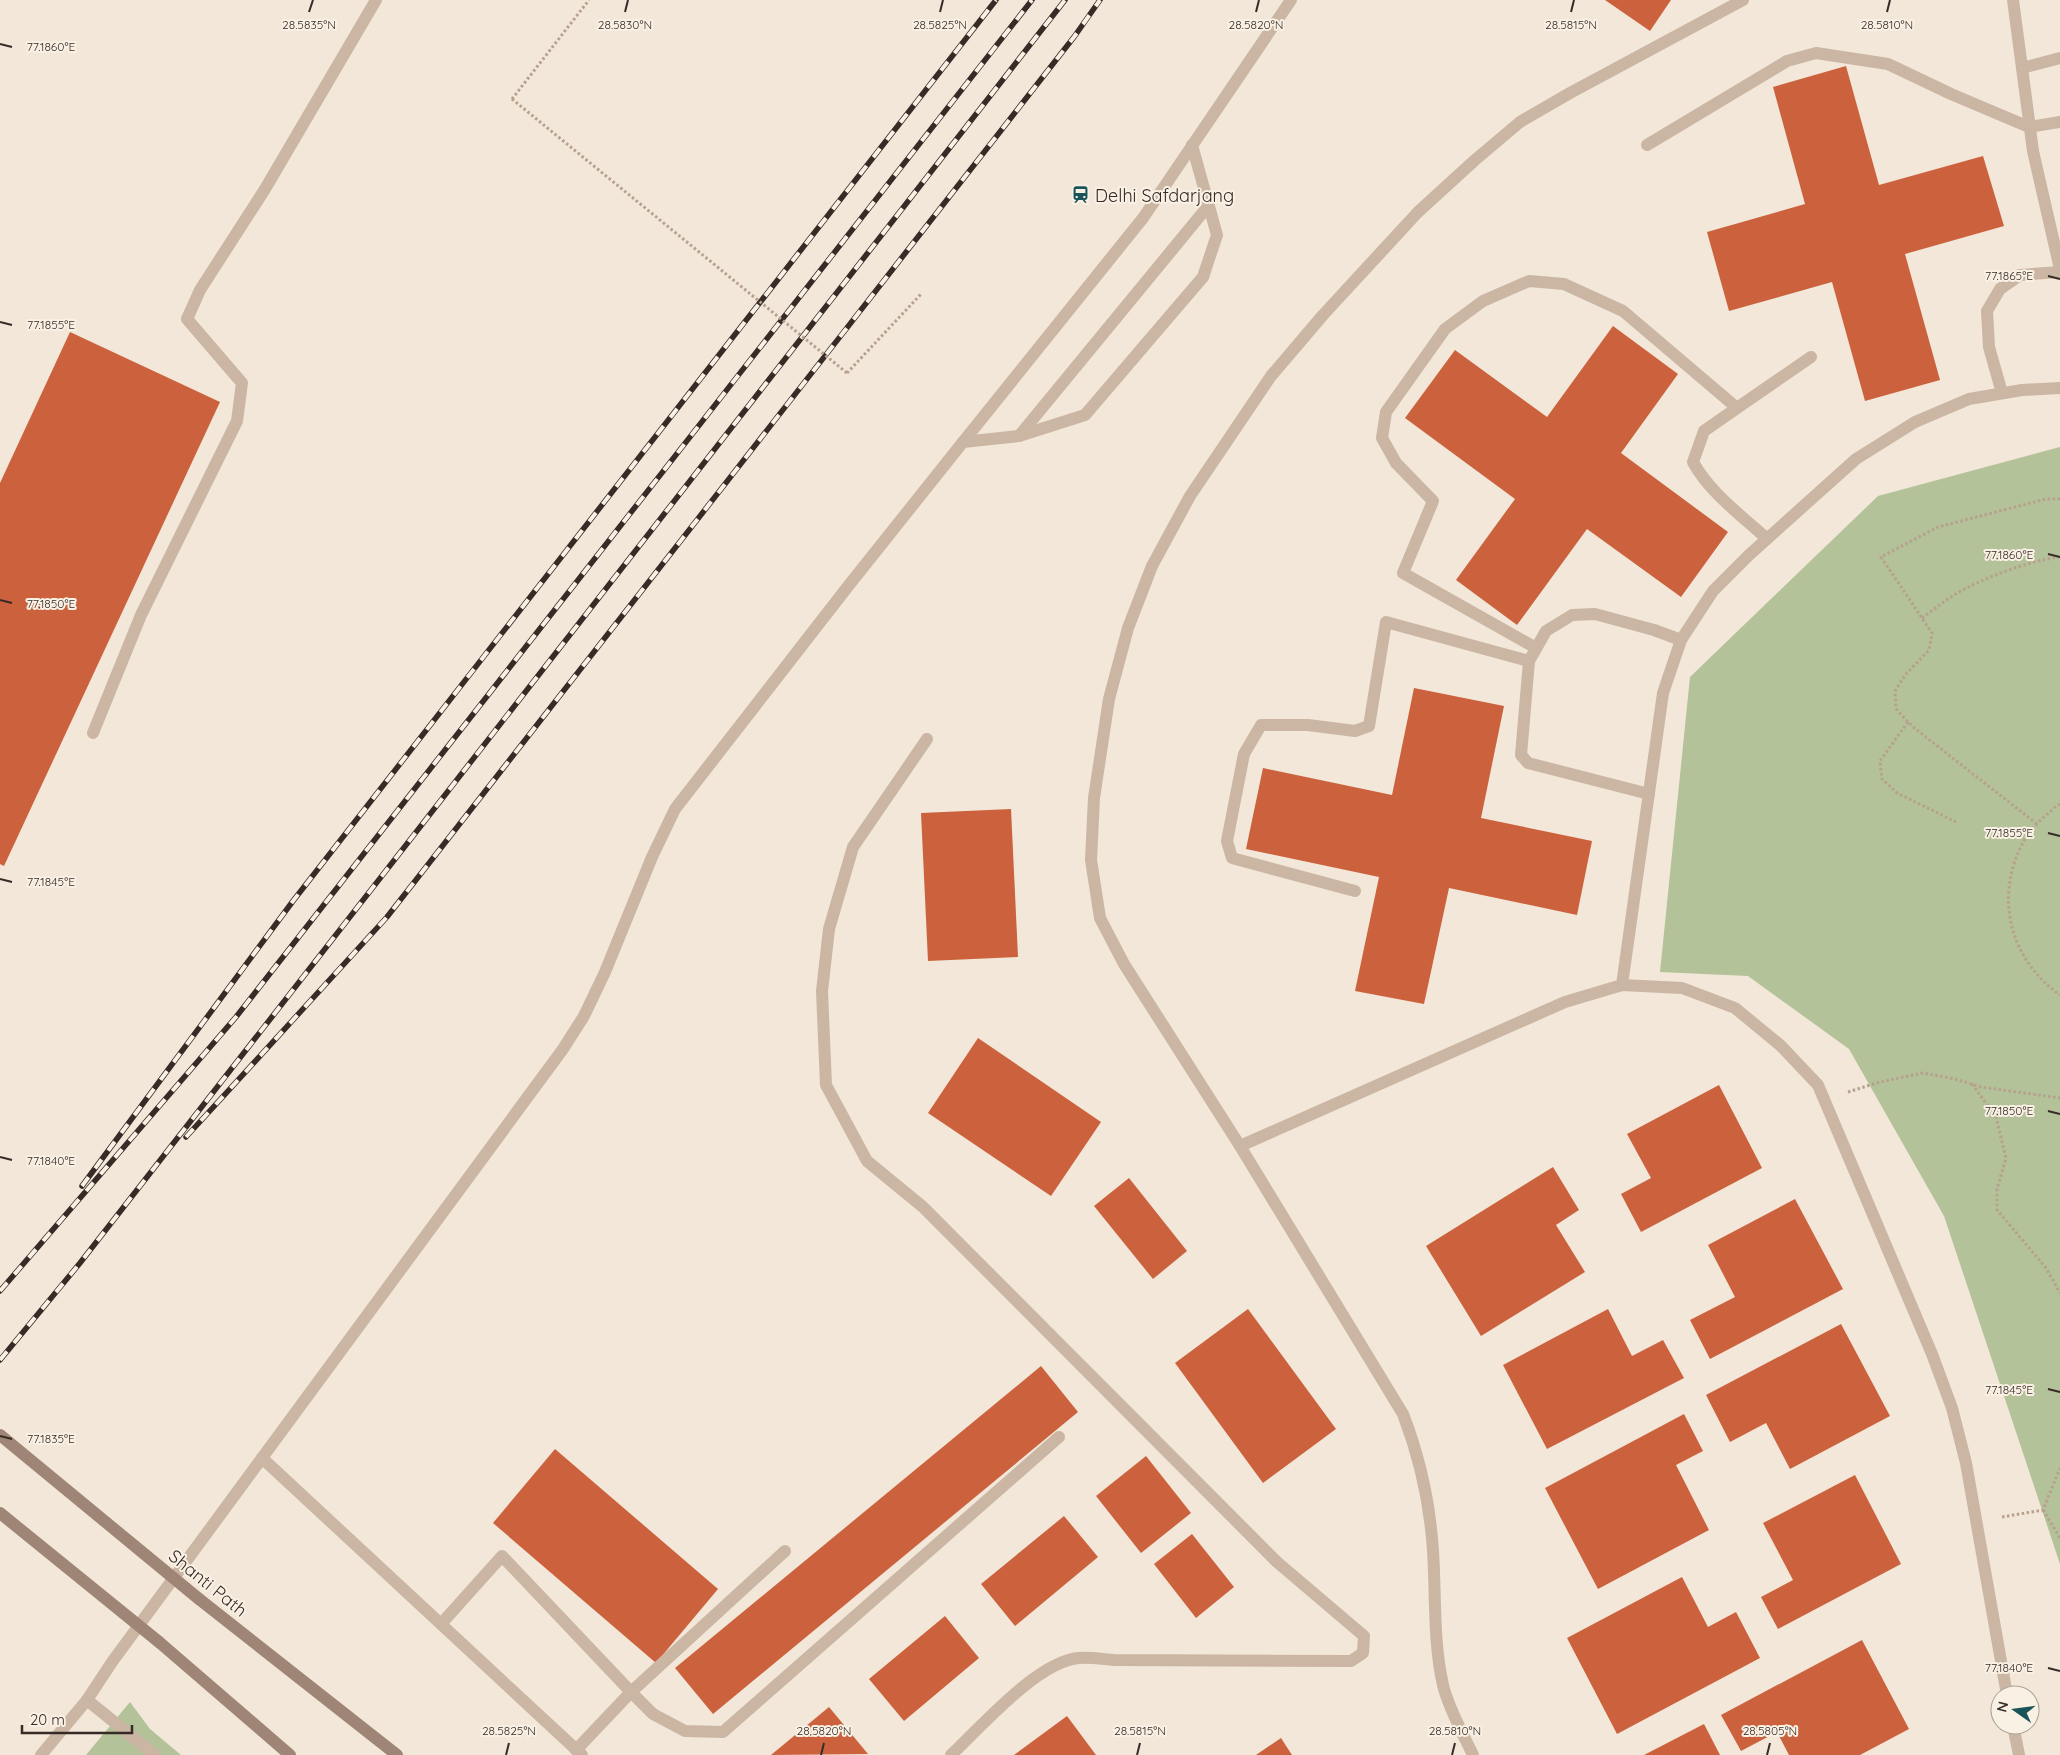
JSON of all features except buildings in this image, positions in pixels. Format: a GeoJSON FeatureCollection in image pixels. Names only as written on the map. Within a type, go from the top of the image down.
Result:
{"type":"FeatureCollection","features":[{"type":"Feature","properties":{"kind":"main road","name":"Shanti Path"},"geometry":{"type":"LineString","coordinates":[[0,1435],[199,1599],[397,1755]]}},
{"type":"Feature","properties":{"kind":"main road"},"geometry":{"type":"LineString","coordinates":[[0,1513],[159,1642],[290,1755]]}},
{"type":"Feature","properties":{"kind":"street"},"geometry":{"type":"LineString","coordinates":[[93,733],[142,615],[237,421],[242,383],[187,318],[200,290],[265,189],[376,0]]}},
{"type":"Feature","properties":{"kind":"street"},"geometry":{"type":"LineString","coordinates":[[41,1755],[87,1700],[112,1662],[563,1049],[584,1016],[605,972],[652,856],[675,809],[849,585],[1142,218],[1291,0]]}},
{"type":"Feature","properties":{"kind":"street"},"geometry":{"type":"LineString","coordinates":[[1473,1755],[1443,1686],[1436,1642],[1433,1550],[1427,1498],[1417,1451],[1403,1414],[1240,1146],[1120,957],[1100,918],[1091,860],[1094,798],[1108,699],[1128,628],[1152,566],[1190,496],[1271,376],[1323,315],[1418,212],[1520,122],[1578,88],[1743,0]]}},
{"type":"Feature","properties":{"kind":"street"},"geometry":{"type":"LineString","coordinates":[[2002,393],[1989,347],[1987,311],[2000,289],[2020,275],[2060,271],[2029,128],[2013,0]]}},
{"type":"Feature","properties":{"kind":"street"},"geometry":{"type":"LineString","coordinates":[[1647,145],[1787,61],[1816,53],[1888,64],[2029,128],[2060,122]]}},
{"type":"Feature","properties":{"kind":"street"},"geometry":{"type":"LineString","coordinates":[[2022,68],[2060,58]]}},
{"type":"Feature","properties":{"kind":"street"},"geometry":{"type":"LineString","coordinates":[[963,442],[1019,436],[1084,415],[1204,277],[1217,235],[1192,145]]}},
{"type":"Feature","properties":{"kind":"street"},"geometry":{"type":"LineString","coordinates":[[1019,436],[1209,205]]}},
{"type":"Feature","properties":{"kind":"street"},"geometry":{"type":"LineString","coordinates":[[1536,648],[1403,573],[1433,500],[1396,463],[1382,438],[1386,412],[1445,329],[1483,301],[1529,281],[1564,284],[1624,311],[1738,408]]}},
{"type":"Feature","properties":{"kind":"street"},"geometry":{"type":"LineString","coordinates":[[1767,539],[1713,490],[1701,477],[1693,462],[1704,431],[1811,358]]}},
{"type":"Feature","properties":{"kind":"street"},"geometry":{"type":"LineString","coordinates":[[1622,985],[1663,692],[1681,640],[1713,591],[1767,539],[1856,460],[1915,422],[1969,399],[2022,390],[2060,388]]}},
{"type":"Feature","properties":{"kind":"street"},"geometry":{"type":"LineString","coordinates":[[1649,794],[1528,763],[1521,755],[1529,661],[1546,630],[1572,615],[1595,614],[1654,630],[1681,640]]}},
{"type":"Feature","properties":{"kind":"street"},"geometry":{"type":"LineString","coordinates":[[1355,891],[1232,858],[1227,841],[1244,754],[1261,725],[1308,725],[1355,731],[1369,726],[1386,622],[1529,661]]}},
{"type":"Feature","properties":{"kind":"street"},"geometry":{"type":"LineString","coordinates":[[927,738],[853,847],[829,929],[822,991],[826,1085],[867,1161],[922,1207],[1277,1562],[1364,1636],[1362,1653],[1351,1661],[1114,1660],[1078,1658],[1046,1669],[1018,1691],[951,1755]]}},
{"type":"Feature","properties":{"kind":"street"},"geometry":{"type":"LineString","coordinates":[[1240,1146],[1565,1002],[1622,985],[1682,988],[1735,1008],[1780,1045],[1818,1085],[1932,1354],[1949,1399],[1966,1463],[2006,1685]]}},
{"type":"Feature","properties":{"kind":"street"},"geometry":{"type":"LineString","coordinates":[[441,1624],[502,1556],[653,1714],[685,1730],[723,1732],[1060,1437]]}},
{"type":"Feature","properties":{"kind":"street"},"geometry":{"type":"LineString","coordinates":[[262,1458],[579,1752],[631,1692],[785,1551]]}},
{"type":"Feature","properties":{"kind":"street"},"geometry":{"type":"LineString","coordinates":[[87,1700],[156,1755]]}},
{"type":"Feature","properties":{"kind":"street"},"geometry":{"type":"LineString","coordinates":[[2015,1735],[2020,1755]]}},
{"type":"Feature","properties":{"kind":"path"},"geometry":{"type":"LineString","coordinates":[[589,0],[512,100],[846,373],[922,294]]}},
{"type":"Feature","properties":{"kind":"path"},"geometry":{"type":"LineString","coordinates":[[2037,824],[1908,722],[1896,709],[1895,691],[1906,674],[1929,650],[1932,633],[1881,557],[1938,527],[2046,499],[2060,499]]}},
{"type":"Feature","properties":{"kind":"path"},"geometry":{"type":"LineString","coordinates":[[1922,618],[1956,594],[2046,558],[2060,556]]}},
{"type":"Feature","properties":{"kind":"path"},"geometry":{"type":"LineString","coordinates":[[1908,722],[1880,761],[1882,779],[1897,793],[1956,822]]}},
{"type":"Feature","properties":{"kind":"path"},"geometry":{"type":"LineString","coordinates":[[2060,804],[2055,806],[2029,832],[2013,865],[2007,902],[2014,938],[2032,970],[2060,995]]}},
{"type":"Feature","properties":{"kind":"path"},"geometry":{"type":"LineString","coordinates":[[1824,1100],[1880,1082],[1923,1073],[2020,1094],[2060,1098]]}},
{"type":"Feature","properties":{"kind":"path"},"geometry":{"type":"LineString","coordinates":[[1972,1084],[1996,1118],[2006,1158],[1998,1189],[1997,1210],[2046,1268],[2060,1293]]}},
{"type":"Feature","properties":{"kind":"path"},"geometry":{"type":"LineString","coordinates":[[2043,1510],[2060,1468]]}},
{"type":"Feature","properties":{"kind":"path"},"geometry":{"type":"LineString","coordinates":[[1976,1521],[2043,1510]]}},
{"type":"Feature","properties":{"kind":"path"},"geometry":{"type":"LineString","coordinates":[[2043,1510],[2060,1538]]}},
{"type":"Feature","properties":{"kind":"green space"},"geometry":{"type":"Polygon","coordinates":[[[2060,447],[2060,1564],[1944,1216],[1849,1049],[1748,976],[1660,972],[1690,677],[1878,496],[2060,447]]]}},
{"type":"Feature","properties":{"kind":"green space"},"geometry":{"type":"Polygon","coordinates":[[[130,1702],[150,1729],[181,1755],[86,1755],[130,1702]]]}},
{"type":"Feature","properties":{"kind":"railway"},"geometry":{"type":"LineString","coordinates":[[82,1186],[293,901],[996,0]]}},
{"type":"Feature","properties":{"kind":"railway"},"geometry":{"type":"LineString","coordinates":[[0,1291],[236,1017],[1032,0]]}},
{"type":"Feature","properties":{"kind":"railway"},"geometry":{"type":"LineString","coordinates":[[0,1360],[80,1263],[1065,0]]}},
{"type":"Feature","properties":{"kind":"railway"},"geometry":{"type":"LineString","coordinates":[[186,1137],[387,917],[1074,37],[1100,0]]}},
{"type":"Feature","properties":{"kind":"place","name":"Delhi Safdarjang"},"geometry":{"type":"Point","coordinates":[1081,195]}}]}
